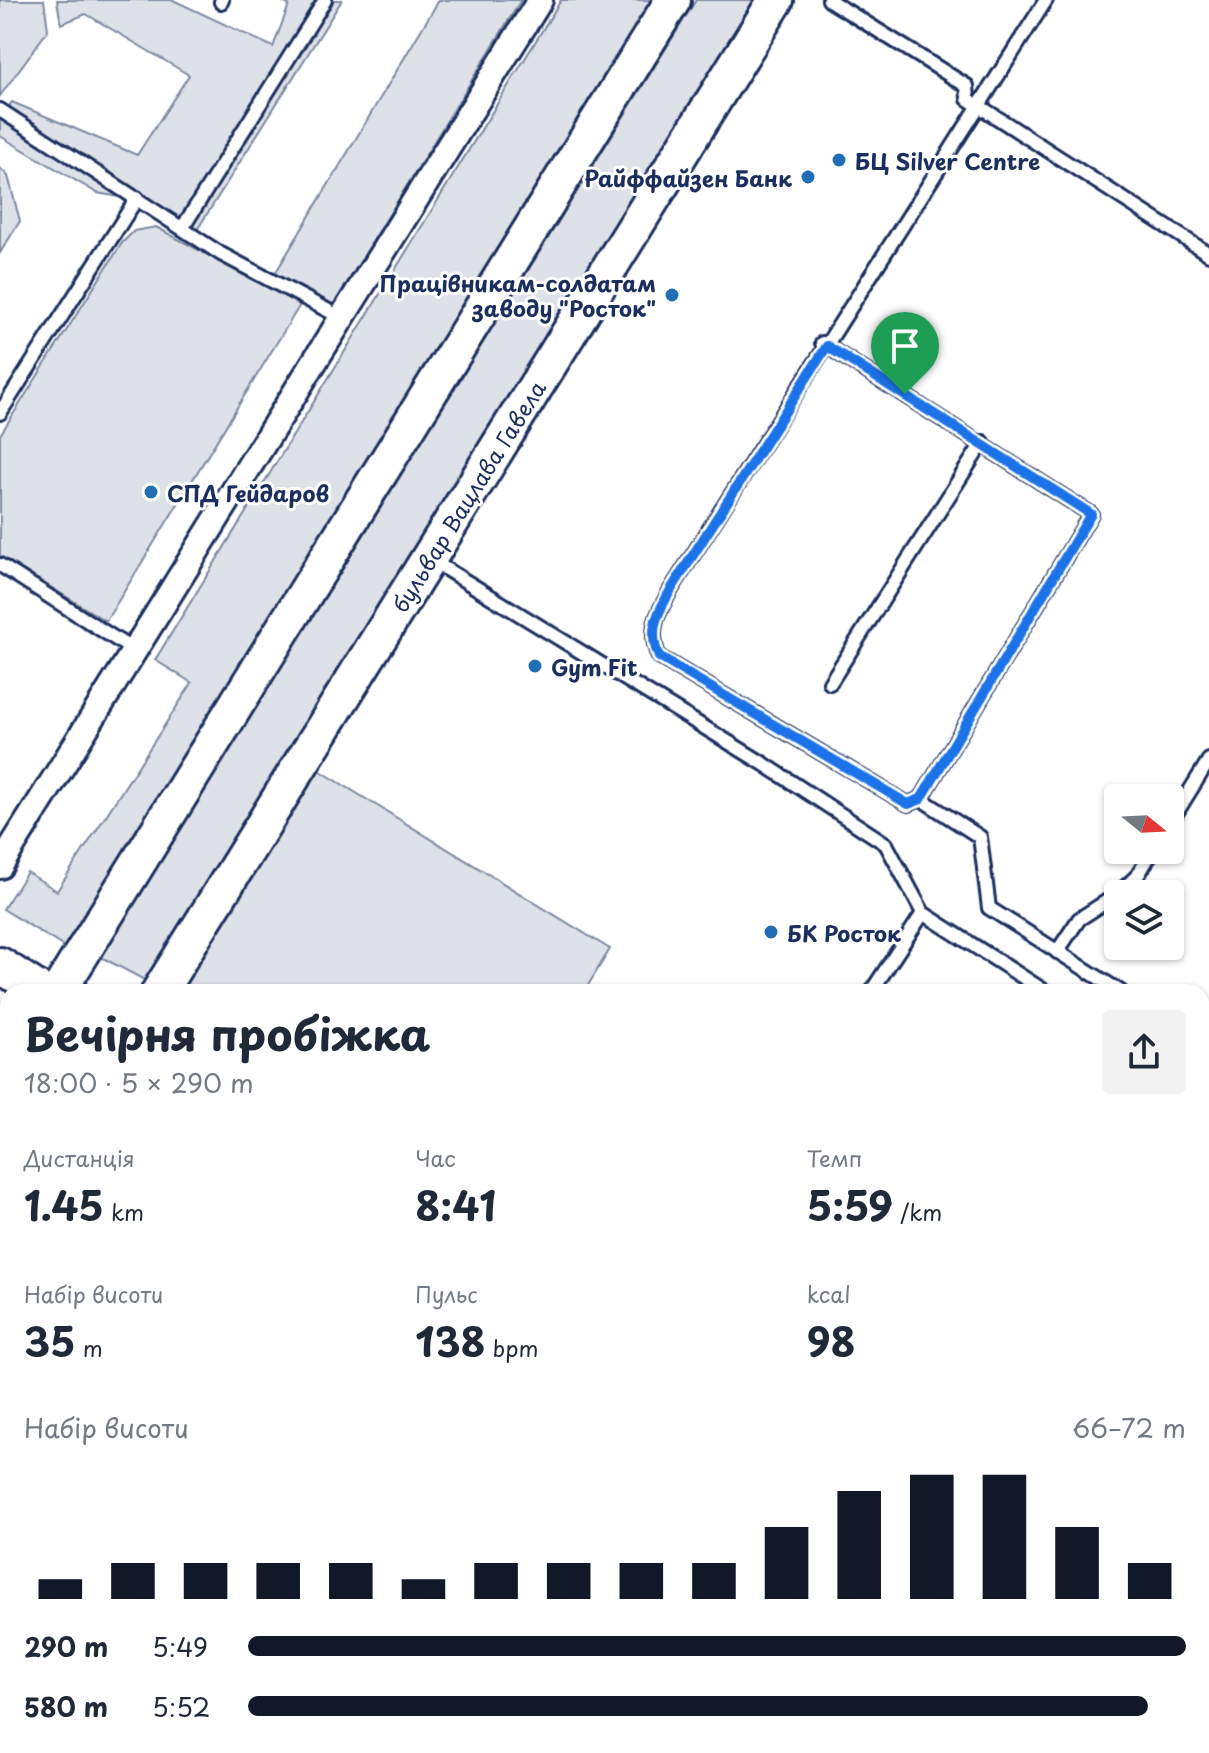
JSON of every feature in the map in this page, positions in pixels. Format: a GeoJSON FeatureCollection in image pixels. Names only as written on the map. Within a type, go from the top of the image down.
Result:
{"type":"FeatureCollection","features":[{"type":"Feature","properties":{"kind":"street"},"geometry":{"type":"LineString","coordinates":[[0,866],[344,319],[540,0]]}},
{"type":"Feature","properties":{"kind":"street"},"geometry":{"type":"LineString","coordinates":[[63,984],[673,0]]}},
{"type":"Feature","properties":{"kind":"street","name":"бульвар Вацлава Гавела"},"geometry":{"type":"LineString","coordinates":[[164,984],[776,0]]}},
{"type":"Feature","properties":{"kind":"street"},"geometry":{"type":"LineString","coordinates":[[0,965],[30,984]]}},
{"type":"Feature","properties":{"kind":"lane"},"geometry":{"type":"LineString","coordinates":[[183,227],[325,0]]}},
{"type":"Feature","properties":{"kind":"lane"},"geometry":{"type":"LineString","coordinates":[[829,0],[967,86],[968,99],[978,106],[1209,254]]}},
{"type":"Feature","properties":{"kind":"lane"},"geometry":{"type":"LineString","coordinates":[[824,345],[983,442],[1091,514],[921,799],[908,804],[735,705],[659,657],[652,641],[659,612],[672,588],[824,345],[1046,0]]}},
{"type":"Feature","properties":{"kind":"lane"},"geometry":{"type":"LineString","coordinates":[[0,110],[221,254],[344,319]]}},
{"type":"Feature","properties":{"kind":"lane"},"geometry":{"type":"LineString","coordinates":[[0,413],[137,198]]}},
{"type":"Feature","properties":{"kind":"lane"},"geometry":{"type":"LineString","coordinates":[[830,683],[983,442]]}},
{"type":"Feature","properties":{"kind":"lane"},"geometry":{"type":"LineString","coordinates":[[429,559],[764,764],[886,844],[923,913],[1034,984]]}},
{"type":"Feature","properties":{"kind":"lane"},"geometry":{"type":"LineString","coordinates":[[0,565],[136,652]]}},
{"type":"Feature","properties":{"kind":"lane"},"geometry":{"type":"LineString","coordinates":[[1184,800],[1209,760]]}},
{"type":"Feature","properties":{"kind":"lane"},"geometry":{"type":"LineString","coordinates":[[921,799],[980,837],[989,908],[1108,984]]}},
{"type":"Feature","properties":{"kind":"lane"},"geometry":{"type":"LineString","coordinates":[[1133,880],[1145,864]]}},
{"type":"Feature","properties":{"kind":"lane"},"geometry":{"type":"LineString","coordinates":[[1057,952],[1079,919],[1104,903]]}},
{"type":"Feature","properties":{"kind":"lane"},"geometry":{"type":"LineString","coordinates":[[876,984],[923,913]]}},
{"type":"Feature","properties":{"kind":"shaded area"},"geometry":{"type":"Polygon","coordinates":[[[0,0],[44,0],[48,30],[0,96],[0,0]]]}},
{"type":"Feature","properties":{"kind":"shaded area"},"geometry":{"type":"Polygon","coordinates":[[[57,0],[173,0],[273,47],[289,5],[279,0],[342,0],[197,230],[132,199],[97,193],[0,136],[0,118],[12,102],[137,155],[189,75],[86,14],[61,24],[57,0]]]}},
{"type":"Feature","properties":{"kind":"shaded area"},"geometry":{"type":"Polygon","coordinates":[[[439,0],[521,0],[330,311],[273,277],[439,0]]]}},
{"type":"Feature","properties":{"kind":"shaded area"},"geometry":{"type":"Polygon","coordinates":[[[561,0],[664,0],[69,950],[3,909],[27,872],[57,891],[192,683],[155,660],[561,0]]]}},
{"type":"Feature","properties":{"kind":"shaded area"},"geometry":{"type":"Polygon","coordinates":[[[696,0],[754,0],[150,983],[101,957],[696,0]]]}},
{"type":"Feature","properties":{"kind":"shaded area"},"geometry":{"type":"Polygon","coordinates":[[[0,168],[8,176],[20,221],[0,253],[0,168]]]}},
{"type":"Feature","properties":{"kind":"shaded area"},"geometry":{"type":"Polygon","coordinates":[[[156,227],[300,305],[106,621],[0,556],[0,435],[122,243],[134,231],[156,227]]]}},
{"type":"Feature","properties":{"kind":"shaded area"},"geometry":{"type":"Polygon","coordinates":[[[319,770],[610,949],[589,984],[186,984],[319,770]]]}},
{"type":"Feature","properties":{"kind":"place","name":"БЦ Silver Centre"},"geometry":{"type":"Point","coordinates":[839,160]}},
{"type":"Feature","properties":{"kind":"place","name":"Райффайзен Банк"},"geometry":{"type":"Point","coordinates":[808,177]}},
{"type":"Feature","properties":{"kind":"place","name":"Працівникам-солдатам заводу \"Росток\""},"geometry":{"type":"Point","coordinates":[672,295]}},
{"type":"Feature","properties":{"kind":"place","name":"СПД Гейдаров"},"geometry":{"type":"Point","coordinates":[151,492]}},
{"type":"Feature","properties":{"kind":"place","name":"Gym Fit"},"geometry":{"type":"Point","coordinates":[535,666]}},
{"type":"Feature","properties":{"kind":"place","name":"БК Росток"},"geometry":{"type":"Point","coordinates":[771,932]}},
{"type":"Feature","properties":{"kind":"route"},"geometry":{"type":"LineString","coordinates":[[827,346],[905,394],[1091,514],[921,799],[908,804],[735,705],[659,657],[652,641],[654,625],[672,588],[827,346]]}}]}
